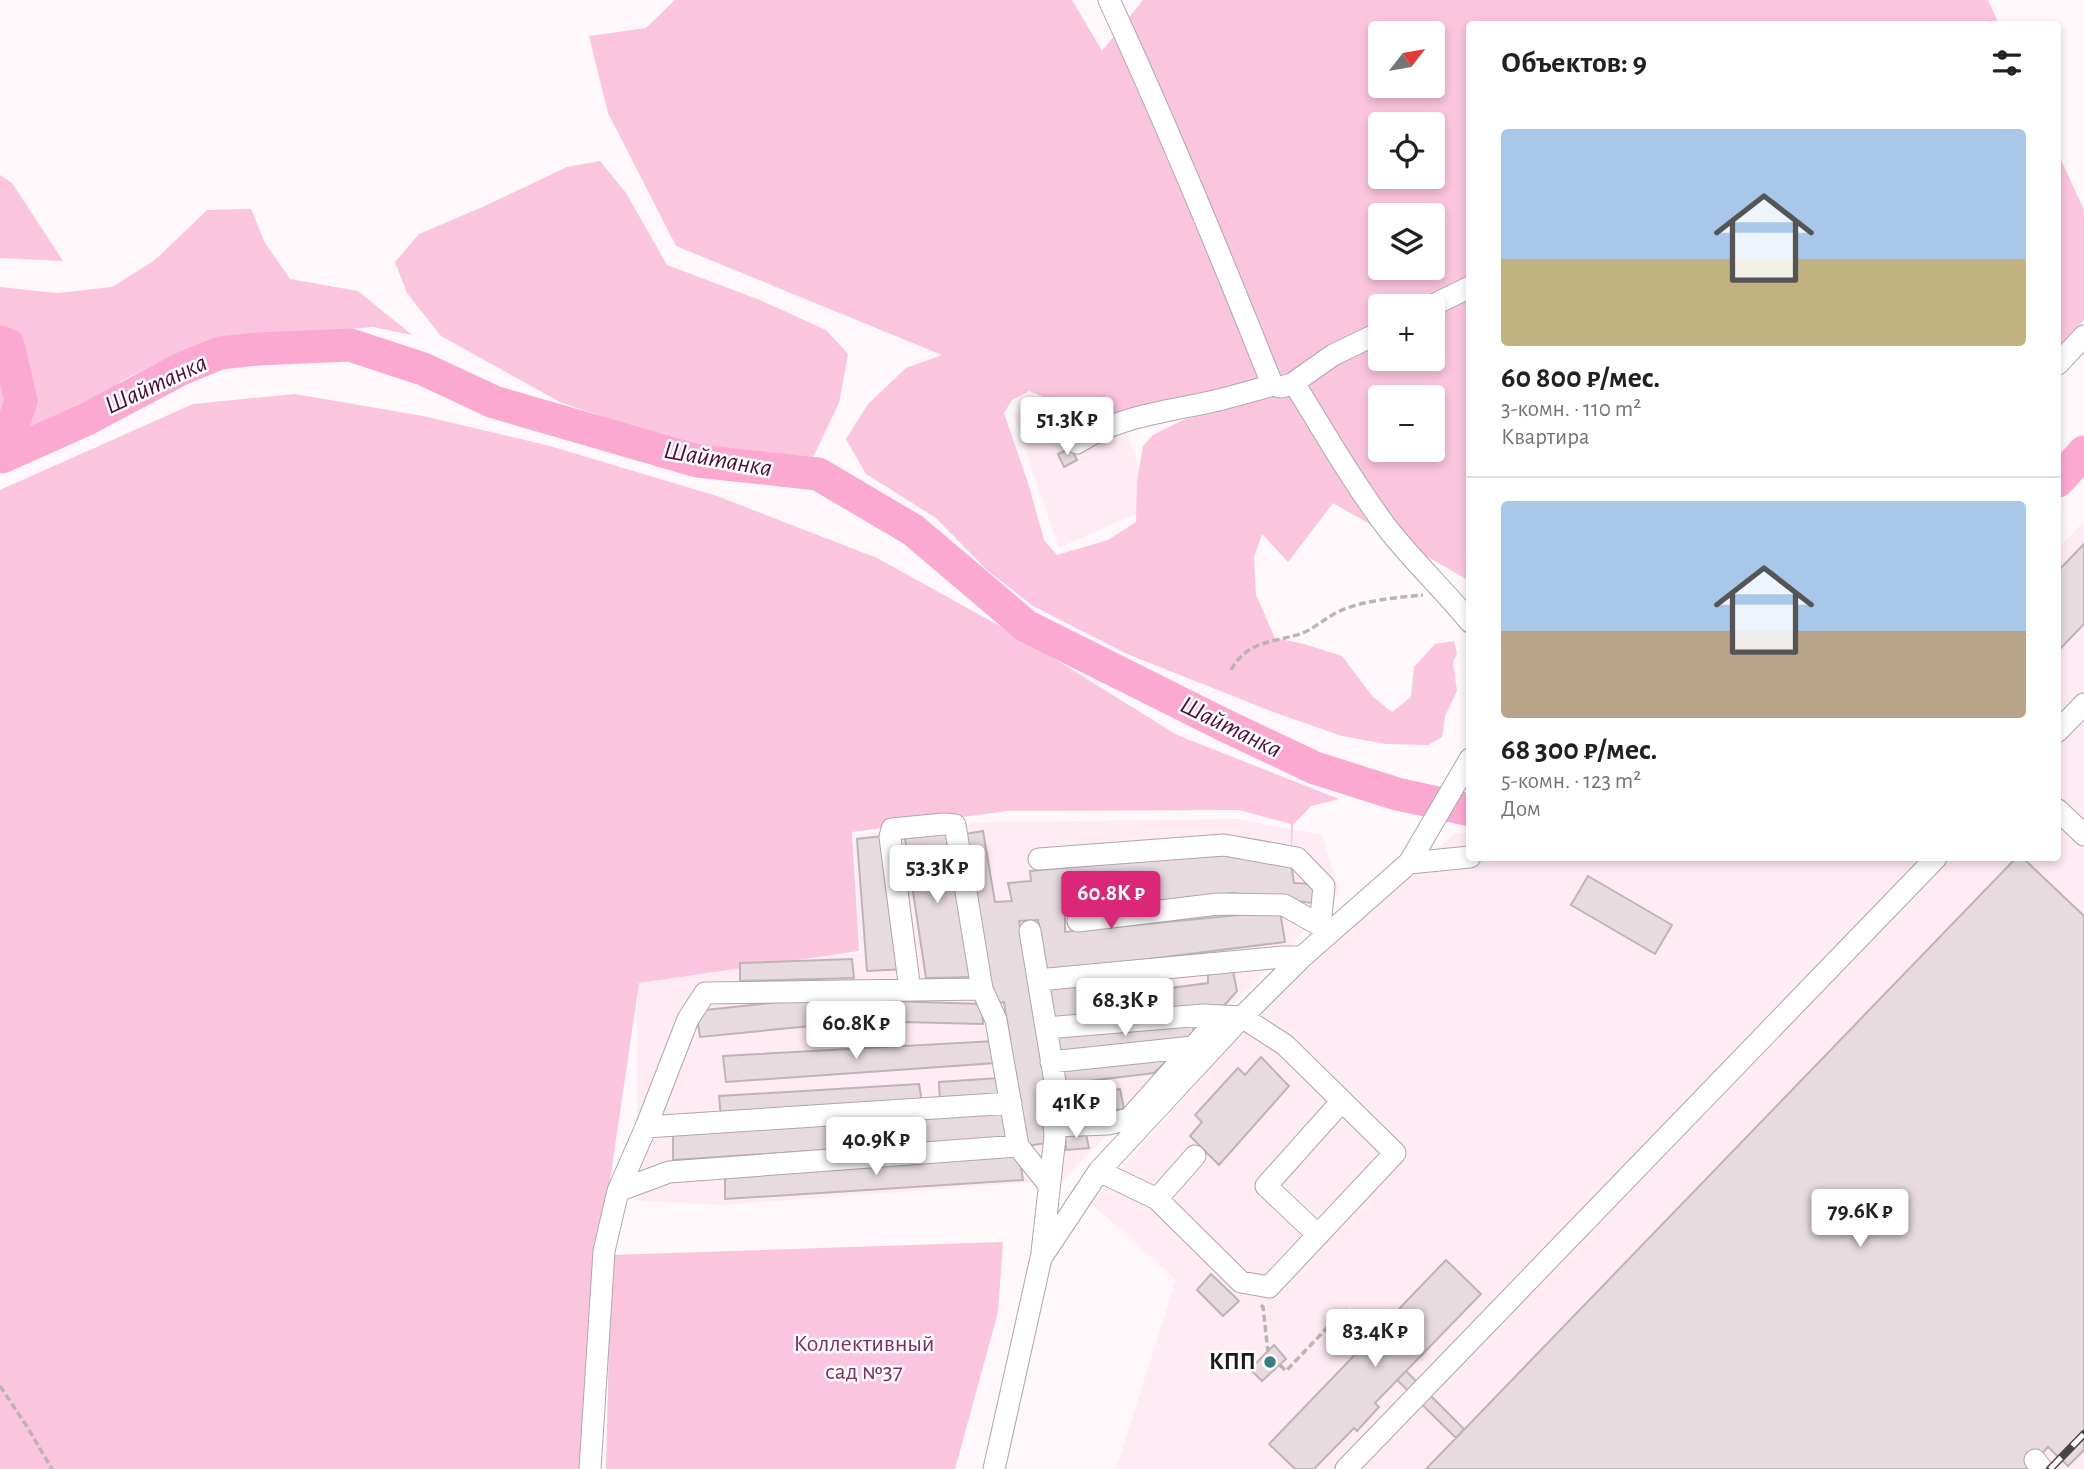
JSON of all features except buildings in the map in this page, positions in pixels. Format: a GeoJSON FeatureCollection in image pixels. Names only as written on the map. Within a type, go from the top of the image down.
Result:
{"type":"FeatureCollection","features":[{"type":"Feature","properties":{"kind":"street"},"geometry":{"type":"LineString","coordinates":[[1109,0],[1282,384]]}},
{"type":"Feature","properties":{"kind":"street"},"geometry":{"type":"LineString","coordinates":[[1445,299],[1466,289]]}},
{"type":"Feature","properties":{"kind":"street"},"geometry":{"type":"LineString","coordinates":[[2061,361],[2084,336]]}},
{"type":"Feature","properties":{"kind":"street"},"geometry":{"type":"LineString","coordinates":[[1077,443],[1104,428],[1133,418],[1282,384],[1368,338]]}},
{"type":"Feature","properties":{"kind":"street"},"geometry":{"type":"LineString","coordinates":[[1282,384],[1297,388],[1388,528],[1466,617]]}},
{"type":"Feature","properties":{"kind":"street"},"geometry":{"type":"LineString","coordinates":[[2061,728],[2084,704]]}},
{"type":"Feature","properties":{"kind":"street"},"geometry":{"type":"LineString","coordinates":[[1041,1258],[1099,1171],[1242,1017],[1326,929],[1409,863],[1466,767]]}},
{"type":"Feature","properties":{"kind":"street"},"geometry":{"type":"LineString","coordinates":[[2061,813],[2084,835]]}},
{"type":"Feature","properties":{"kind":"street"},"geometry":{"type":"LineString","coordinates":[[911,990],[890,837],[892,829],[955,825],[982,989],[996,1020],[1018,1146],[1049,1185]]}},
{"type":"Feature","properties":{"kind":"street"},"geometry":{"type":"LineString","coordinates":[[1039,859],[1224,845],[1297,858],[1324,886],[1326,929]]}},
{"type":"Feature","properties":{"kind":"street"},"geometry":{"type":"LineString","coordinates":[[1409,863],[1466,858]]}},
{"type":"Feature","properties":{"kind":"street"},"geometry":{"type":"LineString","coordinates":[[1346,1469],[1933,861]]}},
{"type":"Feature","properties":{"kind":"street"},"geometry":{"type":"LineString","coordinates":[[1078,921],[1219,904],[1284,905],[1326,929]]}},
{"type":"Feature","properties":{"kind":"street"},"geometry":{"type":"LineString","coordinates":[[994,1469],[1041,1258],[1055,1137],[1055,1082],[1030,931]]}},
{"type":"Feature","properties":{"kind":"street"},"geometry":{"type":"LineString","coordinates":[[1038,980],[1302,957]]}},
{"type":"Feature","properties":{"kind":"street"},"geometry":{"type":"LineString","coordinates":[[590,1469],[604,1251],[618,1191],[688,1019],[705,993],[982,989]]}},
{"type":"Feature","properties":{"kind":"street"},"geometry":{"type":"LineString","coordinates":[[1046,1028],[1203,1015],[1242,1017],[1285,1045],[1395,1153],[1269,1287],[1241,1282],[1157,1199],[1099,1171]]}},
{"type":"Feature","properties":{"kind":"street"},"geometry":{"type":"LineString","coordinates":[[1054,1126],[1108,1124],[1129,1119],[1205,1034],[1217,1016]]}},
{"type":"Feature","properties":{"kind":"street"},"geometry":{"type":"LineString","coordinates":[[1051,1062],[1192,1047]]}},
{"type":"Feature","properties":{"kind":"street"},"geometry":{"type":"LineString","coordinates":[[1318,1235],[1266,1186],[1342,1101]]}},
{"type":"Feature","properties":{"kind":"street"},"geometry":{"type":"LineString","coordinates":[[646,1127],[1011,1103]]}},
{"type":"Feature","properties":{"kind":"street"},"geometry":{"type":"LineString","coordinates":[[618,1191],[669,1172],[1018,1146]]}},
{"type":"Feature","properties":{"kind":"street"},"geometry":{"type":"LineString","coordinates":[[1157,1199],[1195,1156]]}},
{"type":"Feature","properties":{"kind":"path"},"geometry":{"type":"LineString","coordinates":[[1231,670],[1249,650],[1264,642],[1303,633],[1339,612],[1363,603],[1429,594],[1449,596]]}},
{"type":"Feature","properties":{"kind":"path"},"geometry":{"type":"LineString","coordinates":[[1241,1282],[1263,1307],[1268,1352]]}},
{"type":"Feature","properties":{"kind":"path"},"geometry":{"type":"LineString","coordinates":[[1280,1364],[1286,1371],[1345,1309],[1360,1322]]}},
{"type":"Feature","properties":{"kind":"path"},"geometry":{"type":"LineString","coordinates":[[0,1386],[52,1469]]}},
{"type":"Feature","properties":{"kind":"shaded area"},"geometry":{"type":"Polygon","coordinates":[[[1106,375],[1153,506],[1059,548],[1013,414],[1106,375]]]}},
{"type":"Feature","properties":{"kind":"shaded area"},"geometry":{"type":"Polygon","coordinates":[[[2084,521],[2084,1469],[1116,1469],[1176,1280],[1091,1203],[1259,1013],[1455,833],[1466,834],[1466,861],[2061,861],[2061,546],[2084,521]]]}},
{"type":"Feature","properties":{"kind":"shaded area"},"geometry":{"type":"Polygon","coordinates":[[[1238,819],[1322,835],[1340,894],[1063,1180],[724,1205],[637,1201],[637,960],[861,954],[854,835],[985,822],[1238,819]]]}},
{"type":"Feature","properties":{"kind":"green space"},"geometry":{"type":"Polygon","coordinates":[[[675,0],[1072,0],[1102,51],[1143,0],[1988,0],[1998,21],[1466,21],[1466,579],[1333,503],[1288,562],[1262,534],[1254,557],[1256,595],[1275,638],[1342,656],[1372,696],[1392,712],[1411,697],[1414,667],[1435,644],[1454,641],[1457,654],[1453,662],[1457,691],[1445,716],[1442,737],[1428,745],[1386,744],[1342,736],[1276,713],[1127,654],[1033,606],[987,570],[936,518],[866,474],[846,439],[868,404],[906,368],[942,355],[676,246],[608,113],[589,36],[646,28],[675,0]],[[1029,391],[1012,400],[1004,413],[1044,540],[1057,555],[1108,540],[1136,522],[1137,482],[1143,446],[1153,435],[1183,420],[1216,412],[1211,395],[1098,419],[1029,391]]]}},
{"type":"Feature","properties":{"kind":"green space"},"geometry":{"type":"Polygon","coordinates":[[[2061,160],[2084,210],[2084,320],[2061,345],[2061,160]]]}},
{"type":"Feature","properties":{"kind":"green space"},"geometry":{"type":"Polygon","coordinates":[[[600,161],[626,193],[667,265],[760,300],[826,330],[848,354],[839,403],[813,457],[685,445],[560,402],[441,336],[407,293],[395,262],[419,234],[567,167],[600,161]]]}},
{"type":"Feature","properties":{"kind":"green space"},"geometry":{"type":"Polygon","coordinates":[[[0,175],[12,183],[63,261],[0,258],[0,175]]]}},
{"type":"Feature","properties":{"kind":"green space"},"geometry":{"type":"Polygon","coordinates":[[[251,209],[265,243],[290,279],[358,291],[412,335],[373,327],[218,340],[158,363],[121,381],[57,438],[0,467],[0,287],[57,293],[112,287],[155,260],[207,210],[251,209]]]}},
{"type":"Feature","properties":{"kind":"green space"},"geometry":{"type":"Polygon","coordinates":[[[295,394],[423,416],[550,446],[717,496],[877,558],[1016,635],[1177,735],[1339,799],[1311,806],[1293,825],[1291,862],[1291,824],[1239,810],[1007,811],[852,832],[859,951],[639,983],[599,1255],[594,1469],[0,1469],[0,490],[193,404],[295,394]]]}},
{"type":"Feature","properties":{"kind":"green space","name":"Коллективный сад №37"},"geometry":{"type":"Polygon","coordinates":[[[1003,1242],[998,1312],[955,1469],[606,1469],[611,1255],[1003,1242]]]}},
{"type":"Feature","properties":{"kind":"waterway","name":"Шайтанка"},"geometry":{"type":"LineString","coordinates":[[0,342],[8,345],[21,401],[2,457],[85,420],[181,369],[220,353],[350,345],[423,369],[494,402],[697,461],[818,474],[913,530],[1026,626],[1315,768],[1397,794],[1466,809]]}},
{"type":"Feature","properties":{"kind":"waterway","name":"Шайтанка"},"geometry":{"type":"LineString","coordinates":[[2061,478],[2084,452]]}},
{"type":"Feature","properties":{"kind":"railway"},"geometry":{"type":"LineString","coordinates":[[2050,1469],[2084,1434]]}},
{"type":"Feature","properties":{"kind":"place","name":"КПП"},"geometry":{"type":"Point","coordinates":[1270,1362]}}]}
